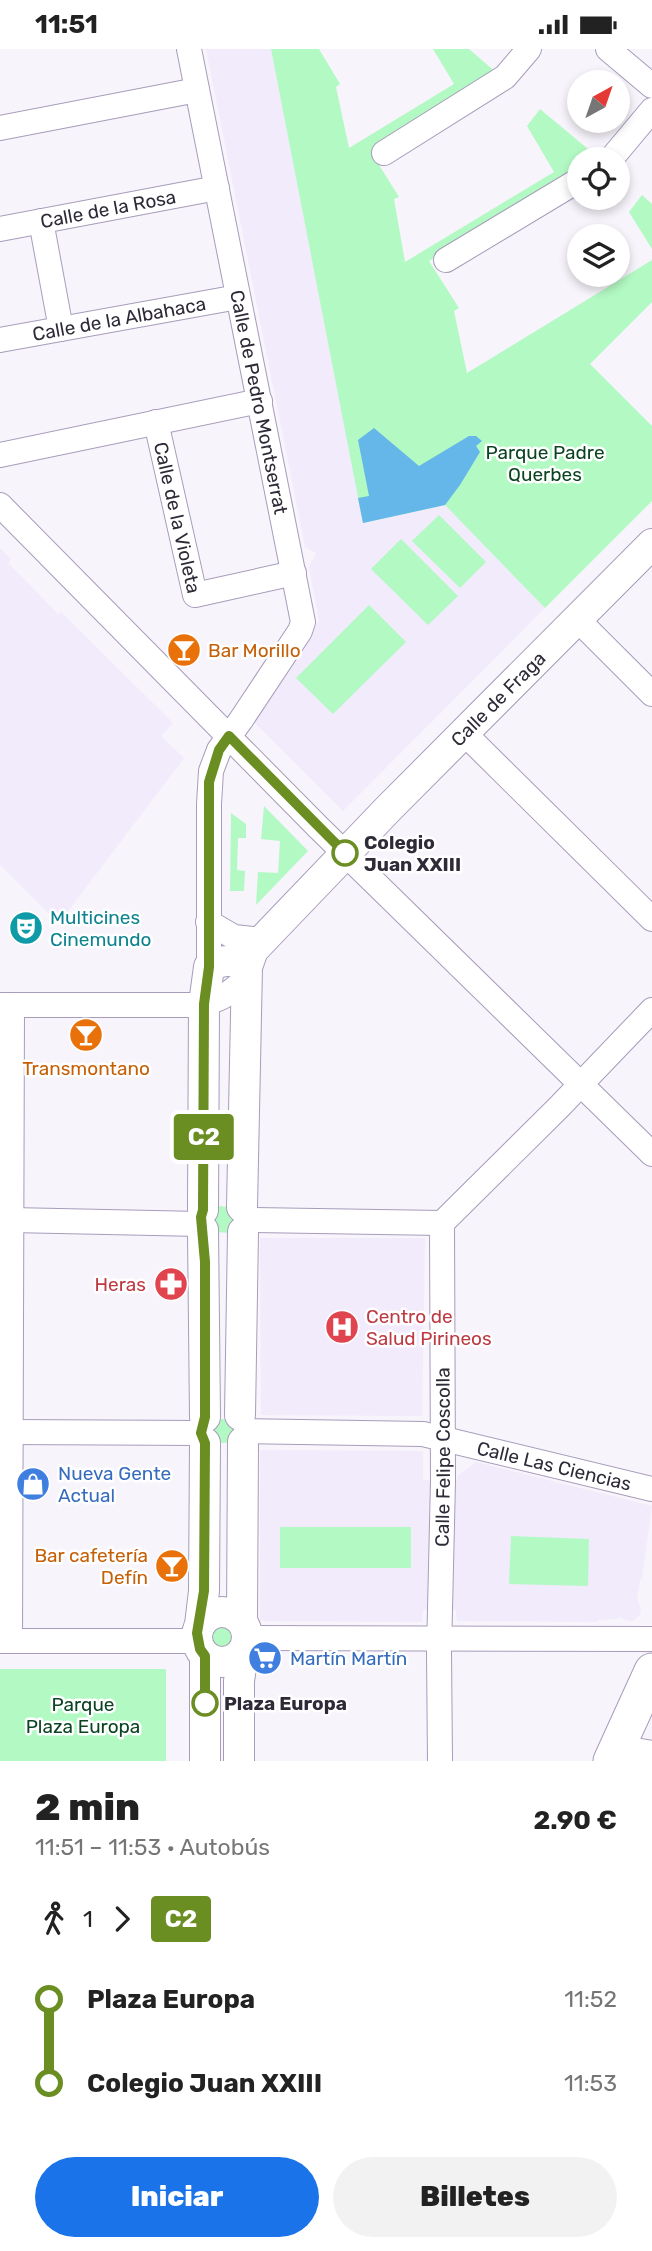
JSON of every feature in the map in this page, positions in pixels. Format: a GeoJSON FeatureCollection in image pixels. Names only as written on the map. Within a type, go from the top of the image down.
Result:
{"type":"FeatureCollection","features":[{"type":"Feature","properties":{"kind":"highway"},"geometry":{"type":"LineString","coordinates":[[614,1754],[652,1671]]}},
{"type":"Feature","properties":{"kind":"main road","name":"Calle de Fraga"},"geometry":{"type":"LineString","coordinates":[[247,973],[253,950],[261,940],[652,544]]}},
{"type":"Feature","properties":{"kind":"main road"},"geometry":{"type":"LineString","coordinates":[[205,1761],[201,1641],[204,1591],[204,1004],[209,967],[227,960],[235,961],[247,973],[244,1638],[239,1681],[239,1761]]}},
{"type":"Feature","properties":{"kind":"main road"},"geometry":{"type":"LineString","coordinates":[[203,1221],[213,1240],[219,1242],[232,1241],[244,1220]]}},
{"type":"Feature","properties":{"kind":"main road"},"geometry":{"type":"LineString","coordinates":[[225,1408],[236,1412],[243,1429],[235,1450],[225,1453],[214,1451],[204,1431],[214,1410],[225,1408]]}},
{"type":"Feature","properties":{"kind":"main road"},"geometry":{"type":"LineString","coordinates":[[201,1641],[212,1613],[220,1611],[229,1612],[244,1638]]}},
{"type":"Feature","properties":{"kind":"main road"},"geometry":{"type":"LineString","coordinates":[[201,1641],[212,1660],[229,1662],[244,1638]]}},
{"type":"Feature","properties":{"kind":"street","name":"Calle de Pedro Montserrat"},"geometry":{"type":"LineString","coordinates":[[189,49],[302,618],[302,627],[219,750],[209,782],[209,967]]}},
{"type":"Feature","properties":{"kind":"street"},"geometry":{"type":"LineString","coordinates":[[384,153],[505,77],[529,49]]}},
{"type":"Feature","properties":{"kind":"street"},"geometry":{"type":"LineString","coordinates":[[608,49],[652,86]]}},
{"type":"Feature","properties":{"kind":"street"},"geometry":{"type":"LineString","coordinates":[[0,128],[197,90]]}},
{"type":"Feature","properties":{"kind":"street"},"geometry":{"type":"LineString","coordinates":[[621,147],[652,110]]}},
{"type":"Feature","properties":{"kind":"street"},"geometry":{"type":"LineString","coordinates":[[446,261],[567,187]]}},
{"type":"Feature","properties":{"kind":"street","name":"Calle de la Rosa"},"geometry":{"type":"LineString","coordinates":[[0,229],[217,188]]}},
{"type":"Feature","properties":{"kind":"street"},"geometry":{"type":"LineString","coordinates":[[41,222],[61,329]]}},
{"type":"Feature","properties":{"kind":"street","name":"Calle de la Albahaca"},"geometry":{"type":"LineString","coordinates":[[0,340],[238,297]]}},
{"type":"Feature","properties":{"kind":"street"},"geometry":{"type":"LineString","coordinates":[[0,455],[260,401]]}},
{"type":"Feature","properties":{"kind":"street","name":"Calle de la Violeta"},"geometry":{"type":"LineString","coordinates":[[156,422],[195,596],[294,573]]}},
{"type":"Feature","properties":{"kind":"street"},"geometry":{"type":"LineString","coordinates":[[0,505],[345,853],[652,1154]]}},
{"type":"Feature","properties":{"kind":"street"},"geometry":{"type":"LineString","coordinates":[[578,619],[652,694]]}},
{"type":"Feature","properties":{"kind":"street"},"geometry":{"type":"LineString","coordinates":[[464,733],[652,919]]}},
{"type":"Feature","properties":{"kind":"street"},"geometry":{"type":"LineString","coordinates":[[208,922],[234,937],[261,940]]}},
{"type":"Feature","properties":{"kind":"street"},"geometry":{"type":"LineString","coordinates":[[201,1641],[5,1641],[11,1220],[4,1004],[204,1004],[227,996],[247,973]]}},
{"type":"Feature","properties":{"kind":"street"},"geometry":{"type":"LineString","coordinates":[[244,1220],[442,1223],[652,1010]]}},
{"type":"Feature","properties":{"kind":"street"},"geometry":{"type":"LineString","coordinates":[[11,1220],[203,1221]]}},
{"type":"Feature","properties":{"kind":"street","name":"Calle Felipe Coscolla"},"geometry":{"type":"LineString","coordinates":[[440,1761],[442,1223]]}},
{"type":"Feature","properties":{"kind":"street","name":"Calle Las Ciencias"},"geometry":{"type":"LineString","coordinates":[[243,1429],[423,1434],[652,1489]]}},
{"type":"Feature","properties":{"kind":"street"},"geometry":{"type":"LineString","coordinates":[[10,1432],[204,1431]]}},
{"type":"Feature","properties":{"kind":"street"},"geometry":{"type":"LineString","coordinates":[[244,1638],[652,1639]]}},
{"type":"Feature","properties":{"kind":"street"},"geometry":{"type":"LineString","coordinates":[[614,1754],[652,1753]]}},
{"type":"Feature","properties":{"kind":"shaded area","name":"Colegio Juan XXIII"},"geometry":{"type":"Polygon","coordinates":[[[206,49],[271,49],[363,522],[445,505],[545,608],[343,811],[254,722],[319,621],[309,567],[316,553],[305,547],[206,49]]]}},
{"type":"Feature","properties":{"kind":"shaded area"},"geometry":{"type":"Polygon","coordinates":[[[0,548],[11,559],[8,563],[58,614],[61,612],[173,723],[161,736],[184,758],[59,923],[0,865],[0,548]]]}},
{"type":"Feature","properties":{"kind":"shaded area","name":"Centro de Salud Pirineos"},"geometry":{"type":"Polygon","coordinates":[[[260,1238],[425,1238],[422,1416],[261,1415],[260,1238]]]}},
{"type":"Feature","properties":{"kind":"shaded area"},"geometry":{"type":"Polygon","coordinates":[[[260,1450],[423,1451],[423,1480],[457,1481],[457,1476],[476,1462],[652,1506],[637,1600],[641,1608],[640,1615],[633,1621],[619,1617],[598,1622],[457,1621],[456,1610],[423,1610],[422,1622],[260,1621],[260,1450]]]}},
{"type":"Feature","properties":{"kind":"green space","name":"Parque Padre Querbes"},"geometry":{"type":"Polygon","coordinates":[[[271,49],[319,49],[340,84],[336,87],[349,148],[454,84],[433,49],[469,49],[498,74],[371,152],[399,197],[394,199],[405,262],[554,172],[527,126],[540,109],[586,147],[567,147],[567,179],[429,261],[459,308],[454,311],[467,373],[608,287],[630,287],[630,273],[652,260],[652,302],[590,364],[652,426],[652,501],[545,608],[445,505],[363,523],[271,49]]]}},
{"type":"Feature","properties":{"kind":"green space"},"geometry":{"type":"Polygon","coordinates":[[[642,195],[652,204],[652,249],[629,212],[642,195]]]}},
{"type":"Feature","properties":{"kind":"green space"},"geometry":{"type":"Polygon","coordinates":[[[439,515],[486,562],[460,588],[412,541],[439,515]]]}},
{"type":"Feature","properties":{"kind":"green space"},"geometry":{"type":"Polygon","coordinates":[[[401,539],[458,596],[428,625],[371,569],[401,539]]]}},
{"type":"Feature","properties":{"kind":"green space"},"geometry":{"type":"Polygon","coordinates":[[[369,605],[406,642],[333,714],[296,678],[369,605]]]}},
{"type":"Feature","properties":{"kind":"green space"},"geometry":{"type":"Polygon","coordinates":[[[264,806],[308,851],[256,905],[258,872],[278,873],[280,841],[261,839],[264,806]]]}},
{"type":"Feature","properties":{"kind":"green space"},"geometry":{"type":"Polygon","coordinates":[[[231,813],[246,824],[246,838],[238,838],[237,870],[245,871],[244,891],[230,891],[231,813]]]}},
{"type":"Feature","properties":{"kind":"green space"},"geometry":{"type":"Polygon","coordinates":[[[220,1206],[228,1207],[237,1216],[229,1233],[217,1232],[211,1214],[220,1206]]]}},
{"type":"Feature","properties":{"kind":"green space"},"geometry":{"type":"Polygon","coordinates":[[[223,1419],[234,1426],[235,1431],[228,1442],[223,1443],[212,1436],[211,1431],[218,1420],[223,1419]]]}},
{"type":"Feature","properties":{"kind":"green space"},"geometry":{"type":"Polygon","coordinates":[[[280,1527],[411,1527],[411,1568],[280,1568],[280,1527]]]}},
{"type":"Feature","properties":{"kind":"green space"},"geometry":{"type":"Polygon","coordinates":[[[511,1536],[589,1539],[588,1586],[509,1584],[511,1536]]]}},
{"type":"Feature","properties":{"kind":"green space"},"geometry":{"type":"Polygon","coordinates":[[[222,1625],[231,1628],[234,1637],[231,1646],[222,1649],[213,1646],[210,1637],[213,1628],[222,1625]]]}},
{"type":"Feature","properties":{"kind":"green space","name":"Parque Plaza Europa"},"geometry":{"type":"Polygon","coordinates":[[[0,1669],[166,1669],[166,1761],[0,1761],[0,1669]]]}},
{"type":"Feature","properties":{"kind":"water"},"geometry":{"type":"Polygon","coordinates":[[[374,428],[419,466],[469,436],[476,436],[482,441],[476,446],[480,452],[445,505],[363,523],[358,498],[369,496],[358,440],[374,428]]]}},
{"type":"Feature","properties":{"kind":"bus line","name":"C2"},"geometry":{"type":"LineString","coordinates":[[205,1703],[205,1656],[197,1641],[197,1633],[204,1591],[205,1443],[201,1427],[205,1417],[205,1262],[201,1217],[204,992],[209,967],[209,782],[219,750],[229,736],[345,853]]}},
{"type":"Feature","properties":{"kind":"place","name":"Bar Morillo"},"geometry":{"type":"Point","coordinates":[184,650]}},
{"type":"Feature","properties":{"kind":"place","name":"Colegio Juan XXIII"},"geometry":{"type":"Point","coordinates":[345,853]}},
{"type":"Feature","properties":{"kind":"place","name":"Multicines Cinemundo"},"geometry":{"type":"Point","coordinates":[26,928]}},
{"type":"Feature","properties":{"kind":"place","name":"Transmontano"},"geometry":{"type":"Point","coordinates":[86,1035]}},
{"type":"Feature","properties":{"kind":"place","name":"Heras"},"geometry":{"type":"Point","coordinates":[171,1284]}},
{"type":"Feature","properties":{"kind":"place","name":"Centro de Salud Pirineos"},"geometry":{"type":"Point","coordinates":[342,1327]}},
{"type":"Feature","properties":{"kind":"place","name":"Nueva Gente Actual"},"geometry":{"type":"Point","coordinates":[33,1484]}},
{"type":"Feature","properties":{"kind":"place","name":"Bar cafetería Defín"},"geometry":{"type":"Point","coordinates":[172,1566]}},
{"type":"Feature","properties":{"kind":"place","name":"Martín Martín"},"geometry":{"type":"Point","coordinates":[265,1658]}},
{"type":"Feature","properties":{"kind":"place","name":"Plaza Europa"},"geometry":{"type":"Point","coordinates":[205,1703]}}]}
